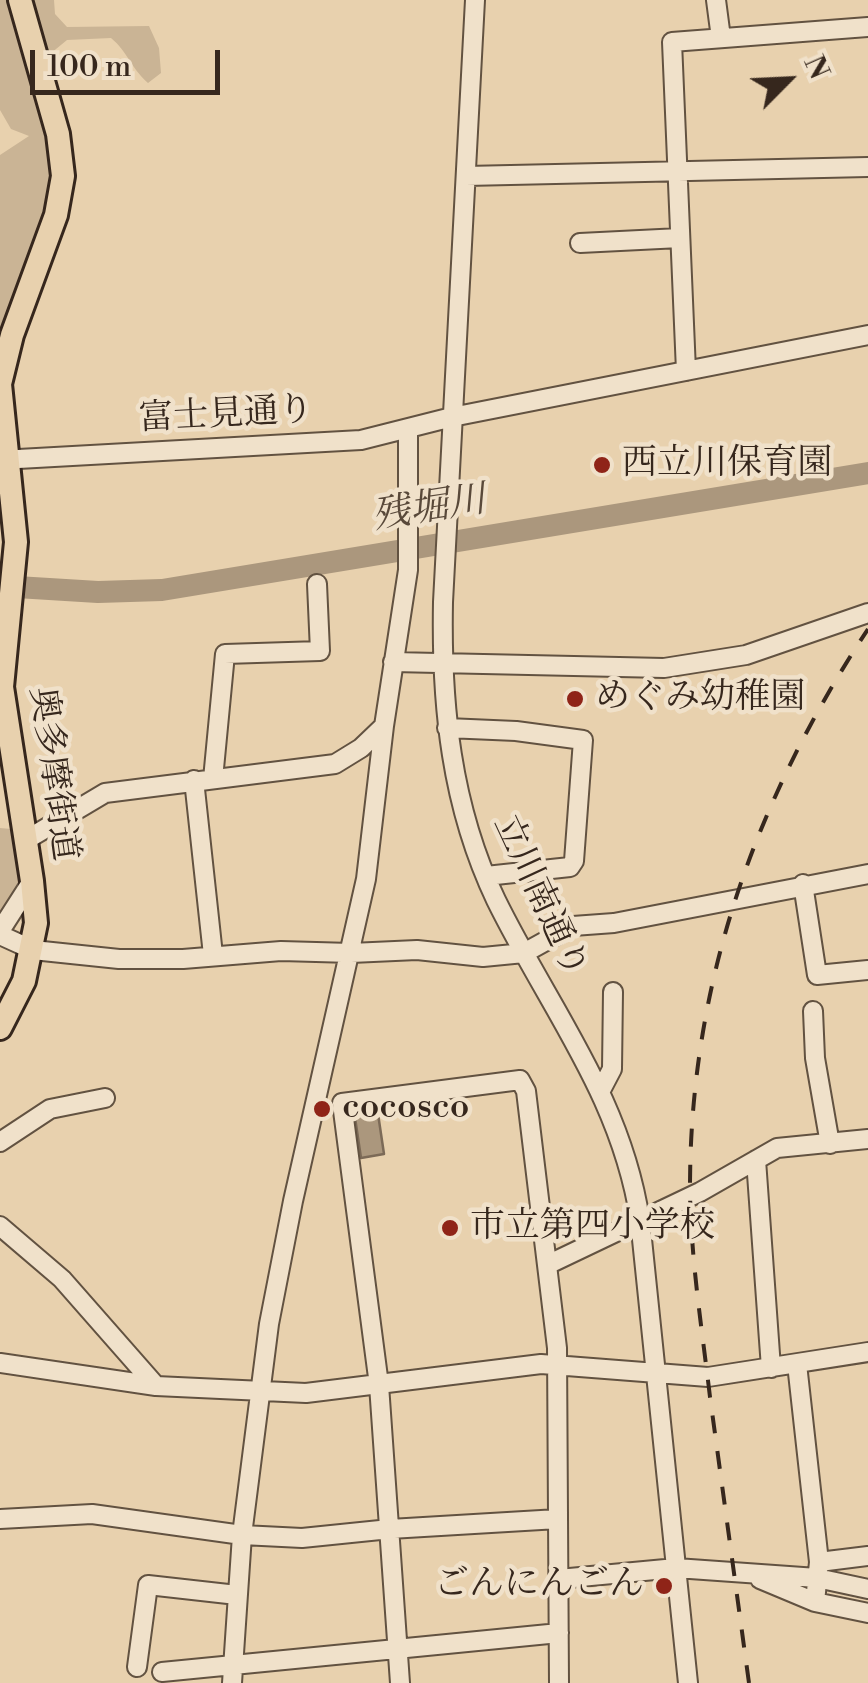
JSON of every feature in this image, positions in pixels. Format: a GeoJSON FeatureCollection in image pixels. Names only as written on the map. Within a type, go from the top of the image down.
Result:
{"type":"FeatureCollection","features":[{"type":"Feature","properties":{"kind":"main road","name":"奥多摩街道"},"geometry":{"type":"LineString","coordinates":[[0,1028],[18,995],[36,923],[2,687],[16,542],[4,460],[0,384],[56,215],[64,176],[58,134],[20,0]]}},
{"type":"Feature","properties":{"kind":"street","name":"立川南通り"},"geometry":{"type":"LineString","coordinates":[[474,0],[445,563],[442,662],[447,728],[458,796],[486,876],[601,1090],[628,1158],[640,1220],[688,1683]]}},
{"type":"Feature","properties":{"kind":"street"},"geometry":{"type":"LineString","coordinates":[[716,0],[721,38]]}},
{"type":"Feature","properties":{"kind":"street"},"geometry":{"type":"LineString","coordinates":[[686,371],[672,42],[868,27]]}},
{"type":"Feature","properties":{"kind":"street"},"geometry":{"type":"LineString","coordinates":[[466,176],[868,167]]}},
{"type":"Feature","properties":{"kind":"street"},"geometry":{"type":"LineString","coordinates":[[580,243],[680,238]]}},
{"type":"Feature","properties":{"kind":"street","name":"富士見通り"},"geometry":{"type":"LineString","coordinates":[[4,460],[331,444],[868,335]]}},
{"type":"Feature","properties":{"kind":"street"},"geometry":{"type":"LineString","coordinates":[[232,1674],[258,1392],[293,1202],[366,880],[392,662],[408,570],[408,429]]}},
{"type":"Feature","properties":{"kind":"street"},"geometry":{"type":"LineString","coordinates":[[213,955],[204,779],[224,654],[320,652],[317,584]]}},
{"type":"Feature","properties":{"kind":"street"},"geometry":{"type":"LineString","coordinates":[[392,662],[664,668],[746,655],[868,613]]}},
{"type":"Feature","properties":{"kind":"street"},"geometry":{"type":"LineString","coordinates":[[26,840],[104,793],[334,764],[384,726]]}},
{"type":"Feature","properties":{"kind":"street"},"geometry":{"type":"LineString","coordinates":[[447,728],[516,731],[583,740],[574,861],[570,866],[486,876]]}},
{"type":"Feature","properties":{"kind":"street"},"geometry":{"type":"LineString","coordinates":[[32,881],[0,933],[32,950],[119,959],[281,951],[417,950],[483,957],[524,952],[573,926],[614,923],[868,874]]}},
{"type":"Feature","properties":{"kind":"street"},"geometry":{"type":"LineString","coordinates":[[804,884],[817,975],[868,970]]}},
{"type":"Feature","properties":{"kind":"street"},"geometry":{"type":"LineString","coordinates":[[601,1090],[612,1069],[612,992]]}},
{"type":"Feature","properties":{"kind":"street"},"geometry":{"type":"LineString","coordinates":[[813,1011],[830,1144]]}},
{"type":"Feature","properties":{"kind":"street"},"geometry":{"type":"LineString","coordinates":[[317,1100],[342,1102],[520,1080],[526,1091],[557,1367],[559,1683]]}},
{"type":"Feature","properties":{"kind":"street"},"geometry":{"type":"LineString","coordinates":[[0,1142],[50,1109],[105,1098]]}},
{"type":"Feature","properties":{"kind":"street"},"geometry":{"type":"LineString","coordinates":[[342,1102],[379,1384],[400,1683]]}},
{"type":"Feature","properties":{"kind":"street"},"geometry":{"type":"LineString","coordinates":[[547,1265],[700,1192],[777,1148],[868,1139]]}},
{"type":"Feature","properties":{"kind":"street"},"geometry":{"type":"LineString","coordinates":[[756,1160],[771,1368]]}},
{"type":"Feature","properties":{"kind":"street"},"geometry":{"type":"LineString","coordinates":[[0,1226],[62,1279],[156,1386]]}},
{"type":"Feature","properties":{"kind":"street"},"geometry":{"type":"LineString","coordinates":[[0,1363],[156,1386],[306,1393],[541,1364],[708,1376],[868,1352]]}},
{"type":"Feature","properties":{"kind":"street"},"geometry":{"type":"LineString","coordinates":[[797,1364],[818,1570],[815,1602]]}},
{"type":"Feature","properties":{"kind":"street"},"geometry":{"type":"LineString","coordinates":[[0,1520],[92,1514],[242,1535],[302,1538],[558,1519]]}},
{"type":"Feature","properties":{"kind":"street"},"geometry":{"type":"LineString","coordinates":[[559,1579],[676,1568],[746,1573],[818,1570],[868,1556]]}},
{"type":"Feature","properties":{"kind":"street"},"geometry":{"type":"LineString","coordinates":[[818,1570],[868,1590]]}},
{"type":"Feature","properties":{"kind":"street"},"geometry":{"type":"LineString","coordinates":[[746,1573],[815,1602],[868,1613]]}},
{"type":"Feature","properties":{"kind":"street"},"geometry":{"type":"LineString","coordinates":[[137,1667],[148,1585],[237,1595]]}},
{"type":"Feature","properties":{"kind":"street"},"geometry":{"type":"LineString","coordinates":[[162,1672],[232,1674],[398,1647],[559,1634]]}},
{"type":"Feature","properties":{"kind":"shaded area"},"geometry":{"type":"Polygon","coordinates":[[[0,0],[54,0],[55,14],[67,27],[149,26],[159,48],[161,73],[148,83],[111,38],[67,40],[50,54],[46,126],[52,151],[45,216],[0,328],[0,155],[29,136],[11,129],[0,110],[0,0]]]}},
{"type":"Feature","properties":{"kind":"shaded area"},"geometry":{"type":"Polygon","coordinates":[[[0,828],[11,829],[19,883],[0,921],[0,828]]]}},
{"type":"Feature","properties":{"kind":"shaded area"},"geometry":{"type":"Polygon","coordinates":[[[377,1107],[384,1154],[361,1158],[354,1111],[377,1107]]]}},
{"type":"Feature","properties":{"kind":"waterway","name":"残堀川"},"geometry":{"type":"LineString","coordinates":[[0,586],[98,592],[162,590],[868,473]]}},
{"type":"Feature","properties":{"kind":"railway"},"geometry":{"type":"LineString","coordinates":[[749,1683],[695,1269],[690,1192],[693,1115],[716,968],[736,897],[792,760],[868,629]]}},
{"type":"Feature","properties":{"kind":"place","name":"西立川保育園"},"geometry":{"type":"Point","coordinates":[602,465]}},
{"type":"Feature","properties":{"kind":"place","name":"めぐみ幼稚園"},"geometry":{"type":"Point","coordinates":[575,699]}},
{"type":"Feature","properties":{"kind":"place","name":"cocosco"},"geometry":{"type":"Point","coordinates":[322,1109]}},
{"type":"Feature","properties":{"kind":"place","name":"市立第四小学校"},"geometry":{"type":"Point","coordinates":[450,1228]}},
{"type":"Feature","properties":{"kind":"place","name":"ごんにんごん"},"geometry":{"type":"Point","coordinates":[664,1586]}}]}
